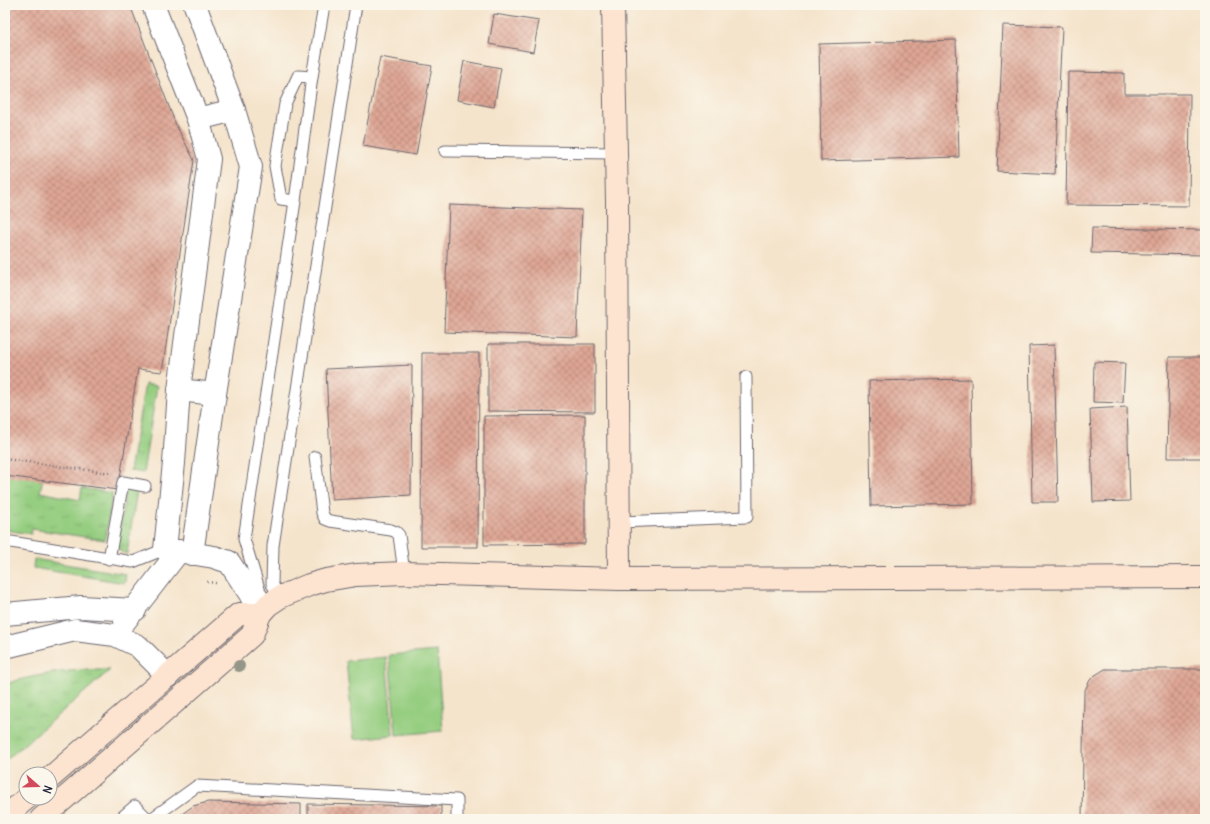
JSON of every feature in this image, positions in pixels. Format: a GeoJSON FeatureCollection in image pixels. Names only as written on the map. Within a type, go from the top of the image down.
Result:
{"type":"FeatureCollection","features":[{"type":"Feature","properties":{"kind":"street"},"geometry":{"type":"LineString","coordinates":[[153,5],[198,119],[209,159],[179,390],[174,463],[178,551]]}},
{"type":"Feature","properties":{"kind":"street"},"geometry":{"type":"LineString","coordinates":[[115,635],[178,551],[215,394],[251,167],[234,110],[195,5]]}},
{"type":"Feature","properties":{"kind":"street"},"geometry":{"type":"LineString","coordinates":[[613,5],[616,153],[619,579]]}},
{"type":"Feature","properties":{"kind":"street"},"geometry":{"type":"LineString","coordinates":[[198,119],[234,110]]}},
{"type":"Feature","properties":{"kind":"street"},"geometry":{"type":"LineString","coordinates":[[179,390],[215,394]]}},
{"type":"Feature","properties":{"kind":"street"},"geometry":{"type":"LineString","coordinates":[[178,551],[214,557],[229,562],[250,594],[269,606]]}},
{"type":"Feature","properties":{"kind":"street"},"geometry":{"type":"LineString","coordinates":[[58,771],[239,614],[269,606],[308,585],[326,580],[356,575],[404,573],[619,579],[1205,577]]}},
{"type":"Feature","properties":{"kind":"street"},"geometry":{"type":"LineString","coordinates":[[41,819],[252,635],[269,606]]}},
{"type":"Feature","properties":{"kind":"street"},"geometry":{"type":"LineString","coordinates":[[5,614],[81,607],[134,610]]}},
{"type":"Feature","properties":{"kind":"street"},"geometry":{"type":"LineString","coordinates":[[5,646],[75,630],[115,635],[138,646],[168,676]]}},
{"type":"Feature","properties":{"kind":"street"},"geometry":{"type":"LineString","coordinates":[[5,817],[18,806]]}},
{"type":"Feature","properties":{"kind":"lane"},"geometry":{"type":"LineString","coordinates":[[269,606],[260,592],[244,539],[295,201],[312,77],[324,5]]}},
{"type":"Feature","properties":{"kind":"lane"},"geometry":{"type":"LineString","coordinates":[[269,606],[272,584],[273,546],[356,5]]}},
{"type":"Feature","properties":{"kind":"lane"},"geometry":{"type":"LineString","coordinates":[[295,201],[282,199],[274,166],[285,104],[298,76],[312,77]]}},
{"type":"Feature","properties":{"kind":"lane"},"geometry":{"type":"LineString","coordinates":[[445,151],[616,153]]}},
{"type":"Feature","properties":{"kind":"lane"},"geometry":{"type":"LineString","coordinates":[[619,522],[747,517],[746,377]]}},
{"type":"Feature","properties":{"kind":"lane"},"geometry":{"type":"LineString","coordinates":[[315,457],[322,513],[325,519],[396,532],[399,535],[404,573]]}},
{"type":"Feature","properties":{"kind":"lane"},"geometry":{"type":"LineString","coordinates":[[109,559],[123,482],[145,486]]}},
{"type":"Feature","properties":{"kind":"lane"},"geometry":{"type":"LineString","coordinates":[[5,541],[133,562],[178,551]]}},
{"type":"Feature","properties":{"kind":"lane"},"geometry":{"type":"LineString","coordinates":[[151,819],[197,786],[457,800],[457,819]]}},
{"type":"Feature","properties":{"kind":"lane"},"geometry":{"type":"LineString","coordinates":[[120,819],[135,806],[148,819]]}},
{"type":"Feature","properties":{"kind":"path"},"geometry":{"type":"LineString","coordinates":[[5,459],[116,474]]}},
{"type":"Feature","properties":{"kind":"green space"},"geometry":{"type":"Polygon","coordinates":[[[145,384],[157,386],[143,473],[130,471],[145,384]]]}},
{"type":"Feature","properties":{"kind":"green space"},"geometry":{"type":"Polygon","coordinates":[[[5,473],[43,478],[40,492],[80,500],[82,488],[113,493],[105,540],[32,529],[31,534],[5,530],[5,473]]]}},
{"type":"Feature","properties":{"kind":"green space"},"geometry":{"type":"Polygon","coordinates":[[[126,488],[137,490],[127,554],[121,552],[117,546],[126,488]]]}},
{"type":"Feature","properties":{"kind":"green space"},"geometry":{"type":"Polygon","coordinates":[[[34,559],[126,574],[125,583],[33,568],[34,559]]]}},
{"type":"Feature","properties":{"kind":"green space"},"geometry":{"type":"Polygon","coordinates":[[[437,651],[443,731],[396,735],[389,655],[437,651]]]}},
{"type":"Feature","properties":{"kind":"green space"},"geometry":{"type":"Polygon","coordinates":[[[386,657],[393,735],[354,739],[346,661],[386,657]]]}},
{"type":"Feature","properties":{"kind":"green space"},"geometry":{"type":"Polygon","coordinates":[[[81,670],[110,670],[5,761],[5,684],[43,675],[81,670]]]}},
{"type":"Feature","properties":{"kind":"building"},"geometry":{"type":"Polygon","coordinates":[[[5,5],[130,5],[176,125],[194,160],[162,372],[138,369],[118,490],[5,476],[5,5]]]}},
{"type":"Feature","properties":{"kind":"building"},"geometry":{"type":"Polygon","coordinates":[[[494,14],[539,21],[533,52],[489,44],[494,14]]]}},
{"type":"Feature","properties":{"kind":"building"},"geometry":{"type":"Polygon","coordinates":[[[1003,25],[1062,27],[1055,174],[997,171],[1003,25]]]}},
{"type":"Feature","properties":{"kind":"building"},"geometry":{"type":"Polygon","coordinates":[[[956,40],[959,157],[821,161],[819,44],[956,40]]]}},
{"type":"Feature","properties":{"kind":"building"},"geometry":{"type":"Polygon","coordinates":[[[380,57],[432,66],[416,155],[363,146],[380,57]]]}},
{"type":"Feature","properties":{"kind":"building"},"geometry":{"type":"Polygon","coordinates":[[[464,61],[501,68],[494,107],[457,100],[464,61]]]}},
{"type":"Feature","properties":{"kind":"building"},"geometry":{"type":"Polygon","coordinates":[[[1068,72],[1124,73],[1124,94],[1190,94],[1189,206],[1066,205],[1068,72]]]}},
{"type":"Feature","properties":{"kind":"building"},"geometry":{"type":"Polygon","coordinates":[[[449,205],[582,210],[577,337],[444,332],[449,205]]]}},
{"type":"Feature","properties":{"kind":"building"},"geometry":{"type":"Polygon","coordinates":[[[1092,228],[1205,230],[1205,255],[1091,253],[1092,228]]]}},
{"type":"Feature","properties":{"kind":"building"},"geometry":{"type":"Polygon","coordinates":[[[488,344],[595,344],[595,412],[488,411],[488,344]]]}},
{"type":"Feature","properties":{"kind":"building"},"geometry":{"type":"Polygon","coordinates":[[[1054,345],[1058,502],[1032,502],[1029,346],[1054,345]]]}},
{"type":"Feature","properties":{"kind":"building"},"geometry":{"type":"Polygon","coordinates":[[[422,353],[479,353],[478,547],[421,547],[422,353]]]}},
{"type":"Feature","properties":{"kind":"building"},"geometry":{"type":"Polygon","coordinates":[[[1169,357],[1205,357],[1205,458],[1167,458],[1169,357]]]}},
{"type":"Feature","properties":{"kind":"building"},"geometry":{"type":"Polygon","coordinates":[[[1094,362],[1125,363],[1123,403],[1093,402],[1094,362]]]}},
{"type":"Feature","properties":{"kind":"building"},"geometry":{"type":"Polygon","coordinates":[[[412,365],[411,495],[332,500],[326,369],[412,365]]]}},
{"type":"Feature","properties":{"kind":"building"},"geometry":{"type":"Polygon","coordinates":[[[971,379],[973,504],[871,506],[869,381],[971,379]]]}},
{"type":"Feature","properties":{"kind":"building"},"geometry":{"type":"Polygon","coordinates":[[[1127,407],[1130,501],[1093,502],[1090,409],[1127,407]]]}},
{"type":"Feature","properties":{"kind":"building"},"geometry":{"type":"Polygon","coordinates":[[[585,415],[585,544],[484,545],[484,416],[585,415]]]}},
{"type":"Feature","properties":{"kind":"building"},"geometry":{"type":"Polygon","coordinates":[[[1105,669],[1205,669],[1205,819],[1082,819],[1084,692],[1090,680],[1105,669]]]}},
{"type":"Feature","properties":{"kind":"building"},"geometry":{"type":"Polygon","coordinates":[[[208,802],[301,804],[301,819],[175,819],[193,806],[208,802]]]}},
{"type":"Feature","properties":{"kind":"building"},"geometry":{"type":"Polygon","coordinates":[[[308,804],[441,806],[441,819],[308,819],[308,804]]]}}]}
